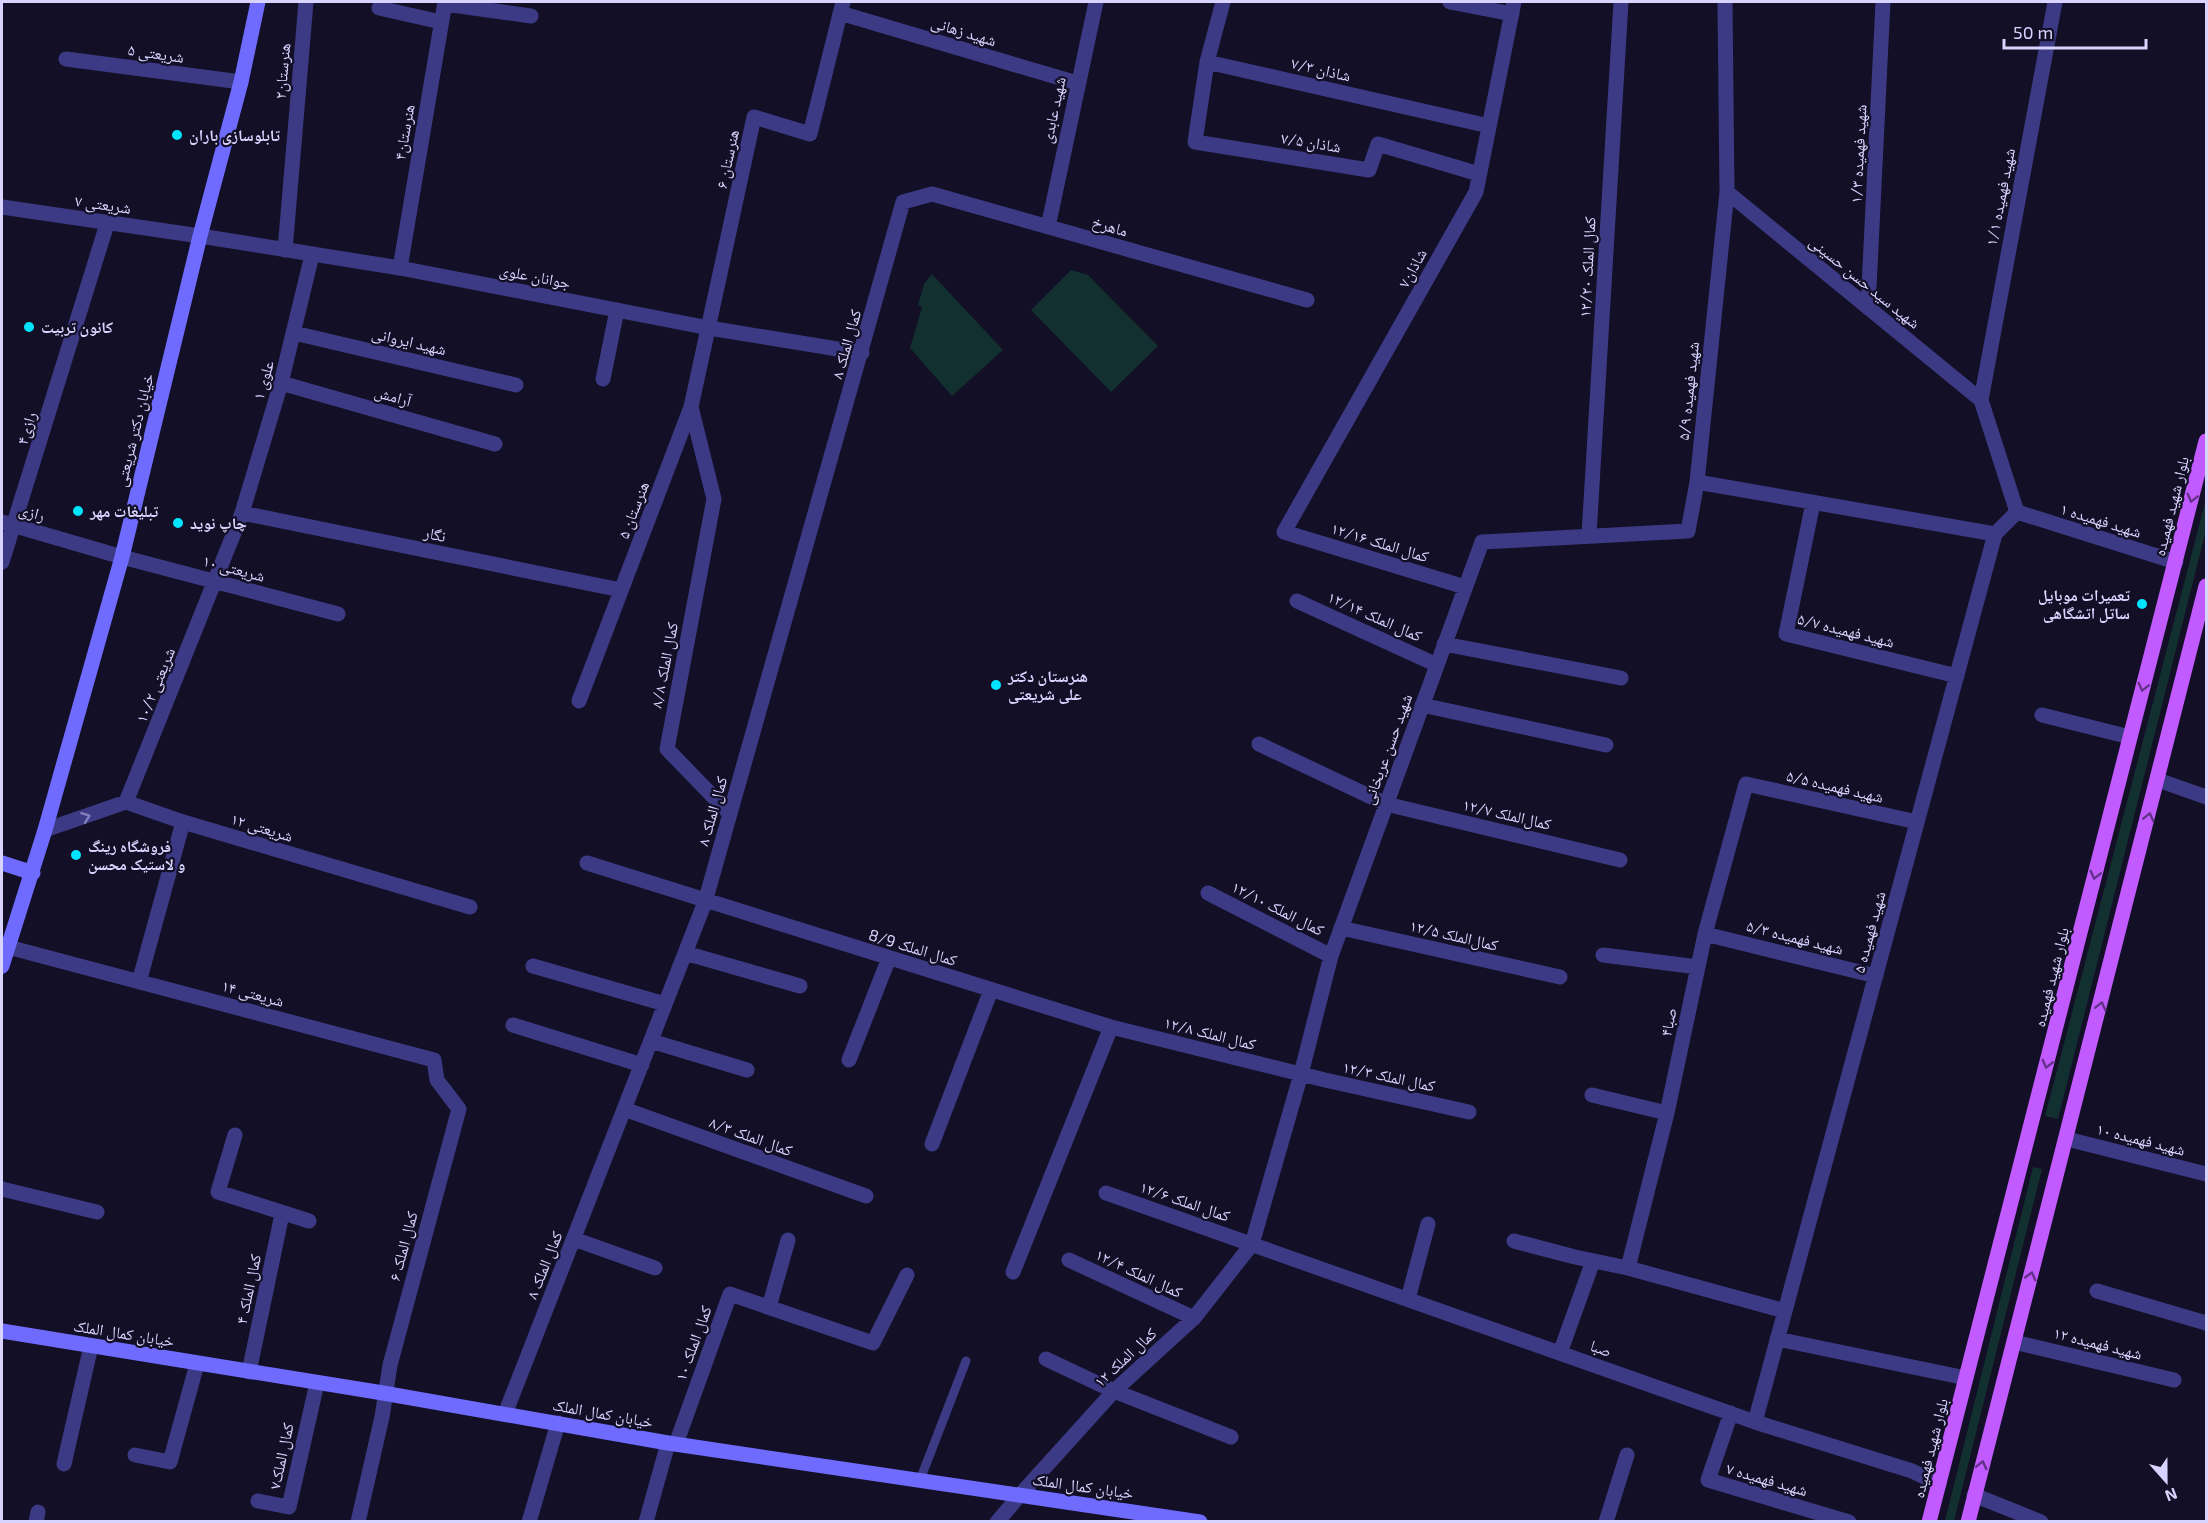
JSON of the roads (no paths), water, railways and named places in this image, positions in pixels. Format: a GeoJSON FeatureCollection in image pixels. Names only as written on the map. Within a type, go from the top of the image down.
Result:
{"type":"FeatureCollection","features":[{"type":"Feature","properties":{"kind":"main road","name":"خیابان دکتر شریعتی"},"geometry":{"type":"LineString","coordinates":[[2,966],[33,873],[122,557],[258,2]]}},
{"type":"Feature","properties":{"kind":"main road","name":"بلوار شهید فهمیده"},"geometry":{"type":"LineString","coordinates":[[1929,1521],[2206,441]]}},
{"type":"Feature","properties":{"kind":"main road"},"geometry":{"type":"LineString","coordinates":[[1968,1521],[2206,586]]}},
{"type":"Feature","properties":{"kind":"main road"},"geometry":{"type":"LineString","coordinates":[[2,863],[33,873]]}},
{"type":"Feature","properties":{"kind":"main road","name":"خیابان کمال الملک"},"geometry":{"type":"LineString","coordinates":[[2,1331],[383,1393],[672,1444],[1200,1521]]}},
{"type":"Feature","properties":{"kind":"street","name":"هنرستان۲"},"geometry":{"type":"LineString","coordinates":[[285,250],[306,2]]}},
{"type":"Feature","properties":{"kind":"street","name":"شهید عابدی"},"geometry":{"type":"LineString","coordinates":[[1048,227],[1096,2]]}},
{"type":"Feature","properties":{"kind":"street"},"geometry":{"type":"LineString","coordinates":[[1207,62],[1223,2]]}},
{"type":"Feature","properties":{"kind":"street"},"geometry":{"type":"LineString","coordinates":[[1450,2],[1513,8]]}},
{"type":"Feature","properties":{"kind":"street","name":"کمال الملک ۱۲/۲۰"},"geometry":{"type":"LineString","coordinates":[[1589,535],[1621,2]]}},
{"type":"Feature","properties":{"kind":"street","name":"شهید فهمیده ۵/۹"},"geometry":{"type":"LineString","coordinates":[[1589,535],[1688,531],[1696,482],[1727,192],[1725,2]]}},
{"type":"Feature","properties":{"kind":"street","name":"شهید فهمیده ۱/۳"},"geometry":{"type":"LineString","coordinates":[[1868,308],[1883,2]]}},
{"type":"Feature","properties":{"kind":"street","name":"شهید فهمیده ۱/۱"},"geometry":{"type":"LineString","coordinates":[[1981,400],[2055,2]]}},
{"type":"Feature","properties":{"kind":"street"},"geometry":{"type":"LineString","coordinates":[[445,3],[531,16]]}},
{"type":"Feature","properties":{"kind":"street","name":"هنرستان۴"},"geometry":{"type":"LineString","coordinates":[[400,268],[445,3]]}},
{"type":"Feature","properties":{"kind":"street","name":"شهید زهانی"},"geometry":{"type":"LineString","coordinates":[[842,7],[1077,83]]}},
{"type":"Feature","properties":{"kind":"street","name":"هنرستان ۶"},"geometry":{"type":"LineString","coordinates":[[709,328],[754,117],[810,134],[842,7]]}},
{"type":"Feature","properties":{"kind":"street"},"geometry":{"type":"LineString","coordinates":[[379,8],[441,22]]}},
{"type":"Feature","properties":{"kind":"street","name":"شاذان۷"},"geometry":{"type":"LineString","coordinates":[[1284,532],[1476,192],[1513,8]]}},
{"type":"Feature","properties":{"kind":"street","name":"شریعتی ۵"},"geometry":{"type":"LineString","coordinates":[[66,59],[240,82]]}},
{"type":"Feature","properties":{"kind":"street","name":"شاذان ۷/۳"},"geometry":{"type":"LineString","coordinates":[[1207,62],[1489,126]]}},
{"type":"Feature","properties":{"kind":"street","name":"شاذان ۷/۵"},"geometry":{"type":"LineString","coordinates":[[1207,62],[1196,142],[1369,170],[1378,144],[1479,174]]}},
{"type":"Feature","properties":{"kind":"street","name":"شهید سید حسن حسینی"},"geometry":{"type":"LineString","coordinates":[[1727,192],[1981,400]]}},
{"type":"Feature","properties":{"kind":"street","name":"ماهرخ"},"geometry":{"type":"LineString","coordinates":[[903,202],[932,194],[1307,300]]}},
{"type":"Feature","properties":{"kind":"street","name":"کمال الملک ۸"},"geometry":{"type":"LineString","coordinates":[[505,1414],[705,902],[862,354],[903,202]]}},
{"type":"Feature","properties":{"kind":"street","name":"۷ شریعتی"},"geometry":{"type":"LineString","coordinates":[[2,207],[200,236]]}},
{"type":"Feature","properties":{"kind":"street","name":"رازی۴"},"geometry":{"type":"LineString","coordinates":[[2,562],[8,524],[61,375],[107,224]]}},
{"type":"Feature","properties":{"kind":"street","name":"جوانان علوی"},"geometry":{"type":"LineString","coordinates":[[200,236],[400,268],[709,328],[862,354]]}},
{"type":"Feature","properties":{"kind":"street","name":"علوی ۱"},"geometry":{"type":"LineString","coordinates":[[217,582],[242,513],[281,383],[312,255]]}},
{"type":"Feature","properties":{"kind":"street"},"geometry":{"type":"LineString","coordinates":[[603,379],[617,310]]}},
{"type":"Feature","properties":{"kind":"street","name":"هنرستان ۵"},"geometry":{"type":"LineString","coordinates":[[579,701],[691,407],[709,328]]}},
{"type":"Feature","properties":{"kind":"street","name":"شهید ایروانی"},"geometry":{"type":"LineString","coordinates":[[294,333],[516,385]]}},
{"type":"Feature","properties":{"kind":"street","name":"آرامش"},"geometry":{"type":"LineString","coordinates":[[281,383],[495,444]]}},
{"type":"Feature","properties":{"kind":"street"},"geometry":{"type":"LineString","coordinates":[[1696,482],[1995,534],[2017,512],[1981,400]]}},
{"type":"Feature","properties":{"kind":"street","name":"کمال الملک ۸/۸"},"geometry":{"type":"LineString","coordinates":[[691,407],[714,499],[667,749],[730,814]]}},
{"type":"Feature","properties":{"kind":"street","name":"شهید فهمیده ۵/۷"},"geometry":{"type":"LineString","coordinates":[[1813,503],[1786,634],[1956,676]]}},
{"type":"Feature","properties":{"kind":"street","name":"شهید فهمیده ۱"},"geometry":{"type":"LineString","coordinates":[[2017,512],[2175,562]]}},
{"type":"Feature","properties":{"kind":"street","name":"نگار"},"geometry":{"type":"LineString","coordinates":[[242,513],[621,590]]}},
{"type":"Feature","properties":{"kind":"street","name":"رازی"},"geometry":{"type":"LineString","coordinates":[[8,524],[122,557]]}},
{"type":"Feature","properties":{"kind":"street","name":"کمال الملک ۱۲/۱۶"},"geometry":{"type":"LineString","coordinates":[[1284,532],[1465,587]]}},
{"type":"Feature","properties":{"kind":"street","name":"شهید فهمیده ۵"},"geometry":{"type":"LineString","coordinates":[[1755,1422],[1995,534]]}},
{"type":"Feature","properties":{"kind":"street","name":"شهید حسن عربخانی"},"geometry":{"type":"LineString","coordinates":[[1252,1244],[1301,1074],[1331,956],[1482,542],[1589,535]]}},
{"type":"Feature","properties":{"kind":"street","name":"شریعتی ۱۰"},"geometry":{"type":"LineString","coordinates":[[122,557],[338,614]]}},
{"type":"Feature","properties":{"kind":"street","name":"شریعتی ۱۰/۲"},"geometry":{"type":"LineString","coordinates":[[126,802],[217,582]]}},
{"type":"Feature","properties":{"kind":"street","name":"کمال الملک ۱۲/۱۴"},"geometry":{"type":"LineString","coordinates":[[1297,601],[1437,665]]}},
{"type":"Feature","properties":{"kind":"street"},"geometry":{"type":"LineString","coordinates":[[1444,644],[1621,678]]}},
{"type":"Feature","properties":{"kind":"street"},"geometry":{"type":"LineString","coordinates":[[1422,705],[1606,745]]}},
{"type":"Feature","properties":{"kind":"street"},"geometry":{"type":"LineString","coordinates":[[2042,715],[2130,737]]}},
{"type":"Feature","properties":{"kind":"street","name":"کمال‌الملک ۱۲/۷"},"geometry":{"type":"LineString","coordinates":[[1259,744],[1386,804],[1620,860]]}},
{"type":"Feature","properties":{"kind":"street"},"geometry":{"type":"LineString","coordinates":[[2158,780],[2206,797]]}},
{"type":"Feature","properties":{"kind":"street","name":"شهید فهمیده ۵/۵"},"geometry":{"type":"LineString","coordinates":[[1746,784],[1917,822]]}},
{"type":"Feature","properties":{"kind":"street","name":"صبا۴"},"geometry":{"type":"LineString","coordinates":[[1628,1268],[1667,1113],[1706,934],[1746,784]]}},
{"type":"Feature","properties":{"kind":"street"},"geometry":{"type":"LineString","coordinates":[[45,830],[126,802]]}},
{"type":"Feature","properties":{"kind":"street","name":"شریعتی ۱۲"},"geometry":{"type":"LineString","coordinates":[[126,802],[183,822],[470,907]]}},
{"type":"Feature","properties":{"kind":"street"},"geometry":{"type":"LineString","coordinates":[[139,982],[183,822]]}},
{"type":"Feature","properties":{"kind":"street","name":"کمال الملک 8/9"},"geometry":{"type":"LineString","coordinates":[[587,863],[705,902],[1111,1026]]}},
{"type":"Feature","properties":{"kind":"street","name":"کمال الملک ۱۲/۱۰"},"geometry":{"type":"LineString","coordinates":[[1208,893],[1331,956]]}},
{"type":"Feature","properties":{"kind":"street","name":"کمال‌الملک ۱۲/۵"},"geometry":{"type":"LineString","coordinates":[[1341,928],[1560,977]]}},
{"type":"Feature","properties":{"kind":"street","name":"شهید فهمیده ۵/۳"},"geometry":{"type":"LineString","coordinates":[[1706,934],[1876,976]]}},
{"type":"Feature","properties":{"kind":"street","name":"شریعتی ۱۴"},"geometry":{"type":"LineString","coordinates":[[8,947],[434,1060],[437,1080],[459,1109]]}},
{"type":"Feature","properties":{"kind":"street"},"geometry":{"type":"LineString","coordinates":[[685,953],[800,986]]}},
{"type":"Feature","properties":{"kind":"street"},"geometry":{"type":"LineString","coordinates":[[1603,955],[1698,967]]}},
{"type":"Feature","properties":{"kind":"street"},"geometry":{"type":"LineString","coordinates":[[849,1060],[889,958]]}},
{"type":"Feature","properties":{"kind":"street"},"geometry":{"type":"LineString","coordinates":[[533,966],[665,1004]]}},
{"type":"Feature","properties":{"kind":"street"},"geometry":{"type":"LineString","coordinates":[[932,1144],[991,990]]}},
{"type":"Feature","properties":{"kind":"street"},"geometry":{"type":"LineString","coordinates":[[513,1025],[642,1065]]}},
{"type":"Feature","properties":{"kind":"street"},"geometry":{"type":"LineString","coordinates":[[1013,1272],[1111,1026]]}},
{"type":"Feature","properties":{"kind":"street","name":"کمال الملک ۱۲/۸"},"geometry":{"type":"LineString","coordinates":[[1111,1026],[1301,1074]]}},
{"type":"Feature","properties":{"kind":"street"},"geometry":{"type":"LineString","coordinates":[[651,1041],[747,1070]]}},
{"type":"Feature","properties":{"kind":"street","name":"کمال الملک ۱۲/۳"},"geometry":{"type":"LineString","coordinates":[[1301,1074],[1469,1112]]}},
{"type":"Feature","properties":{"kind":"street"},"geometry":{"type":"LineString","coordinates":[[1592,1095],[1667,1113]]}},
{"type":"Feature","properties":{"kind":"street","name":"کمال الملک ۶"},"geometry":{"type":"LineString","coordinates":[[358,1521],[382,1417],[383,1393],[459,1109]]}},
{"type":"Feature","properties":{"kind":"street","name":"کمال الملک ۸/۳"},"geometry":{"type":"LineString","coordinates":[[624,1109],[866,1196]]}},
{"type":"Feature","properties":{"kind":"street"},"geometry":{"type":"LineString","coordinates":[[235,1135],[218,1192],[309,1221]]}},
{"type":"Feature","properties":{"kind":"street","name":"شهید فهمیده ۱۰"},"geometry":{"type":"LineString","coordinates":[[2067,1139],[2206,1174]]}},
{"type":"Feature","properties":{"kind":"street"},"geometry":{"type":"LineString","coordinates":[[2,1189],[97,1212]]}},
{"type":"Feature","properties":{"kind":"street","name":"کمال الملک ۱۲/۶"},"geometry":{"type":"LineString","coordinates":[[1106,1193],[1252,1244]]}},
{"type":"Feature","properties":{"kind":"street","name":"کمال الملک ۴"},"geometry":{"type":"LineString","coordinates":[[249,1372],[282,1214]]}},
{"type":"Feature","properties":{"kind":"street"},"geometry":{"type":"LineString","coordinates":[[1408,1299],[1428,1224]]}},
{"type":"Feature","properties":{"kind":"street"},"geometry":{"type":"LineString","coordinates":[[574,1239],[655,1268]]}},
{"type":"Feature","properties":{"kind":"street"},"geometry":{"type":"LineString","coordinates":[[769,1307],[788,1240]]}},
{"type":"Feature","properties":{"kind":"street"},"geometry":{"type":"LineString","coordinates":[[1514,1241],[1628,1268],[1785,1311]]}},
{"type":"Feature","properties":{"kind":"street","name":"صبا"},"geometry":{"type":"LineString","coordinates":[[1252,1244],[1755,1422],[1912,1471],[1939,1484]]}},
{"type":"Feature","properties":{"kind":"street","name":"کمال الملک ۱۲"},"geometry":{"type":"LineString","coordinates":[[997,1521],[1114,1391],[1194,1318],[1252,1244]]}},
{"type":"Feature","properties":{"kind":"street","name":"کمال الملک ۱۲/۴"},"geometry":{"type":"LineString","coordinates":[[1069,1260],[1194,1318]]}},
{"type":"Feature","properties":{"kind":"street"},"geometry":{"type":"LineString","coordinates":[[1560,1353],[1593,1261]]}},
{"type":"Feature","properties":{"kind":"street","name":"کمال الملک ۱۰"},"geometry":{"type":"LineString","coordinates":[[672,1444],[730,1294],[873,1343],[907,1275]]}},
{"type":"Feature","properties":{"kind":"street"},"geometry":{"type":"LineString","coordinates":[[2097,1292],[2206,1323]]}},
{"type":"Feature","properties":{"kind":"street"},"geometry":{"type":"LineString","coordinates":[[1777,1339],[1966,1378]]}},
{"type":"Feature","properties":{"kind":"street","name":"شهید فهمیده ۱۲"},"geometry":{"type":"LineString","coordinates":[[2014,1342],[2174,1380]]}},
{"type":"Feature","properties":{"kind":"street"},"geometry":{"type":"LineString","coordinates":[[64,1464],[91,1346]]}},
{"type":"Feature","properties":{"kind":"street"},"geometry":{"type":"LineString","coordinates":[[1046,1359],[1114,1391],[1231,1437]]}},
{"type":"Feature","properties":{"kind":"street"},"geometry":{"type":"LineString","coordinates":[[135,1455],[170,1462],[197,1364]]}},
{"type":"Feature","properties":{"kind":"street","name":"کمال الملک۷"},"geometry":{"type":"LineString","coordinates":[[258,1501],[289,1507],[317,1383]]}},
{"type":"Feature","properties":{"kind":"street","name":"شهید فهمیده ۷"},"geometry":{"type":"LineString","coordinates":[[1731,1413],[1708,1480],[1850,1521]]}},
{"type":"Feature","properties":{"kind":"street"},"geometry":{"type":"LineString","coordinates":[[530,1521],[558,1424]]}},
{"type":"Feature","properties":{"kind":"street"},"geometry":{"type":"LineString","coordinates":[[646,1521],[672,1444]]}},
{"type":"Feature","properties":{"kind":"street"},"geometry":{"type":"LineString","coordinates":[[1606,1521],[1627,1455]]}},
{"type":"Feature","properties":{"kind":"street"},"geometry":{"type":"LineString","coordinates":[[1974,1495],[2041,1521]]}},
{"type":"Feature","properties":{"kind":"lane"},"geometry":{"type":"LineString","coordinates":[[920,1480],[966,1361]]}},
{"type":"Feature","properties":{"kind":"place","name":"تابلوسازی باران"},"geometry":{"type":"Point","coordinates":[177,135]}},
{"type":"Feature","properties":{"kind":"place","name":"کانون تربیت"},"geometry":{"type":"Point","coordinates":[29,327]}},
{"type":"Feature","properties":{"kind":"place","name":"تبلیغات مهر"},"geometry":{"type":"Point","coordinates":[78,511]}},
{"type":"Feature","properties":{"kind":"place","name":"چاپ نوید"},"geometry":{"type":"Point","coordinates":[178,523]}},
{"type":"Feature","properties":{"kind":"place","name":"تعمیرات موبایل ساتل اتشگاهی"},"geometry":{"type":"Point","coordinates":[2142,604]}},
{"type":"Feature","properties":{"kind":"place","name":"هنرستان دکتر علی شریعتی"},"geometry":{"type":"Point","coordinates":[996,685]}},
{"type":"Feature","properties":{"kind":"place","name":"فروشگاه رینگ و لاستیک محسن"},"geometry":{"type":"Point","coordinates":[76,855]}}]}
